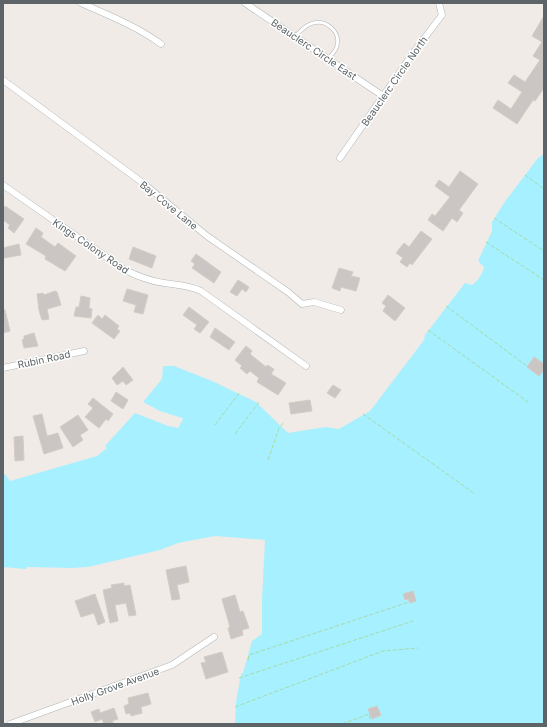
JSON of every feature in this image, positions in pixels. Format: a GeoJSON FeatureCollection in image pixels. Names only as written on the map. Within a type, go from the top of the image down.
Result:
{"type":"FeatureCollection","features":[{"type":"Feature","properties":{"kind":"street"},"geometry":{"type":"LineString","coordinates":[[81,3],[106,13],[141,31],[161,44]]}},
{"type":"Feature","properties":{"kind":"street","name":"Beauclerc Circle East"},"geometry":{"type":"LineString","coordinates":[[245,3],[384,96]]}},
{"type":"Feature","properties":{"kind":"street","name":"Beauclerc Circle North"},"geometry":{"type":"LineString","coordinates":[[340,158],[442,15],[439,3]]}},
{"type":"Feature","properties":{"kind":"street","name":"Bay Cove Lane"},"geometry":{"type":"LineString","coordinates":[[3,80],[143,183],[207,236],[288,292],[302,304],[314,302],[341,310]]}},
{"type":"Feature","properties":{"kind":"street","name":"Kings Colony Road"},"geometry":{"type":"LineString","coordinates":[[3,186],[124,270],[162,283],[185,285],[201,291],[306,366]]}},
{"type":"Feature","properties":{"kind":"street","name":"Rubin Road"},"geometry":{"type":"LineString","coordinates":[[3,368],[84,351]]}},
{"type":"Feature","properties":{"kind":"street","name":"Holly Grove Avenue"},"geometry":{"type":"LineString","coordinates":[[10,724],[172,665],[214,637]]}},
{"type":"Feature","properties":{"kind":"lane"},"geometry":{"type":"LineString","coordinates":[[296,36],[308,25],[315,22],[326,24],[337,34],[338,40],[337,47],[328,59]]}},
{"type":"Feature","properties":{"kind":"path"},"geometry":{"type":"LineString","coordinates":[[525,175],[544,189]]}},
{"type":"Feature","properties":{"kind":"path"},"geometry":{"type":"LineString","coordinates":[[494,218],[544,251]]}},
{"type":"Feature","properties":{"kind":"path"},"geometry":{"type":"LineString","coordinates":[[486,242],[544,280]]}},
{"type":"Feature","properties":{"kind":"path"},"geometry":{"type":"LineString","coordinates":[[446,306],[527,366]]}},
{"type":"Feature","properties":{"kind":"path"},"geometry":{"type":"LineString","coordinates":[[428,330],[528,402]]}},
{"type":"Feature","properties":{"kind":"path"},"geometry":{"type":"LineString","coordinates":[[215,425],[240,392]]}},
{"type":"Feature","properties":{"kind":"path"},"geometry":{"type":"LineString","coordinates":[[235,434],[259,402]]}},
{"type":"Feature","properties":{"kind":"path"},"geometry":{"type":"LineString","coordinates":[[363,414],[476,494]]}},
{"type":"Feature","properties":{"kind":"path"},"geometry":{"type":"LineString","coordinates":[[268,460],[280,428],[284,422]]}},
{"type":"Feature","properties":{"kind":"path"},"geometry":{"type":"LineString","coordinates":[[248,660],[249,655],[409,602]]}},
{"type":"Feature","properties":{"kind":"path"},"geometry":{"type":"LineString","coordinates":[[239,678],[413,621]]}},
{"type":"Feature","properties":{"kind":"path"},"geometry":{"type":"LineString","coordinates":[[235,707],[383,651],[418,648]]}},
{"type":"Feature","properties":{"kind":"path"},"geometry":{"type":"LineString","coordinates":[[342,724],[369,714],[370,719]]}},
{"type":"Feature","properties":{"kind":"water"},"geometry":{"type":"Polygon","coordinates":[[[544,154],[544,724],[235,724],[236,702],[241,674],[243,673],[252,641],[262,634],[265,540],[215,536],[178,543],[160,550],[88,567],[27,567],[26,569],[3,567],[3,474],[5,474],[10,481],[97,456],[107,448],[105,446],[135,413],[168,426],[178,428],[183,419],[182,418],[160,411],[143,402],[162,379],[163,366],[174,366],[212,381],[256,402],[288,433],[325,427],[339,429],[370,411],[465,283],[472,285],[480,277],[484,267],[478,261],[492,231],[492,222],[506,200],[538,158],[544,154]]]}},
{"type":"Feature","properties":{"kind":"building"},"geometry":{"type":"Polygon","coordinates":[[[544,16],[544,88],[535,101],[533,100],[517,124],[493,108],[498,100],[511,109],[522,92],[508,83],[514,75],[525,82],[540,60],[533,56],[542,42],[532,36],[544,16]]]}},
{"type":"Feature","properties":{"kind":"building"},"geometry":{"type":"Polygon","coordinates":[[[460,171],[478,184],[459,210],[463,213],[457,222],[452,218],[443,231],[428,220],[432,214],[435,216],[450,197],[435,186],[439,180],[449,187],[460,171]]]}},
{"type":"Feature","properties":{"kind":"building"},"geometry":{"type":"Polygon","coordinates":[[[5,206],[24,219],[14,233],[8,228],[10,225],[3,220],[3,209],[5,206]]]}},
{"type":"Feature","properties":{"kind":"building"},"geometry":{"type":"Polygon","coordinates":[[[36,228],[43,233],[41,237],[55,247],[58,243],[76,256],[65,271],[45,259],[46,256],[26,244],[36,228]]]}},
{"type":"Feature","properties":{"kind":"building"},"geometry":{"type":"Polygon","coordinates":[[[421,231],[432,239],[412,265],[410,263],[407,267],[400,262],[403,258],[396,253],[404,243],[409,247],[421,231]]]}},
{"type":"Feature","properties":{"kind":"building"},"geometry":{"type":"Polygon","coordinates":[[[19,244],[21,255],[4,258],[3,248],[19,244]]]}},
{"type":"Feature","properties":{"kind":"building"},"geometry":{"type":"Polygon","coordinates":[[[133,247],[156,256],[152,268],[129,259],[133,247]]]}},
{"type":"Feature","properties":{"kind":"building"},"geometry":{"type":"Polygon","coordinates":[[[196,254],[221,272],[214,283],[192,268],[195,264],[191,261],[196,254]]]}},
{"type":"Feature","properties":{"kind":"building"},"geometry":{"type":"Polygon","coordinates":[[[339,268],[353,272],[351,276],[360,278],[356,291],[341,287],[340,291],[332,288],[339,268]]]}},
{"type":"Feature","properties":{"kind":"building"},"geometry":{"type":"Polygon","coordinates":[[[238,280],[249,287],[246,292],[242,289],[237,296],[230,292],[238,280]]]}},
{"type":"Feature","properties":{"kind":"building"},"geometry":{"type":"Polygon","coordinates":[[[127,289],[148,295],[143,314],[134,312],[136,305],[123,301],[127,289]]]}},
{"type":"Feature","properties":{"kind":"building"},"geometry":{"type":"Polygon","coordinates":[[[55,291],[57,292],[61,305],[47,309],[49,319],[42,320],[37,294],[43,293],[44,295],[55,291]]]}},
{"type":"Feature","properties":{"kind":"building"},"geometry":{"type":"Polygon","coordinates":[[[388,295],[405,308],[395,321],[383,311],[386,306],[382,303],[388,295]]]}},
{"type":"Feature","properties":{"kind":"building"},"geometry":{"type":"Polygon","coordinates":[[[81,296],[90,298],[89,308],[92,309],[91,318],[74,316],[76,307],[79,307],[81,296]]]}},
{"type":"Feature","properties":{"kind":"building"},"geometry":{"type":"Polygon","coordinates":[[[189,307],[209,322],[200,333],[194,329],[197,325],[183,315],[189,307]]]}},
{"type":"Feature","properties":{"kind":"building"},"geometry":{"type":"Polygon","coordinates":[[[3,310],[5,310],[10,331],[3,333],[3,310]]]}},
{"type":"Feature","properties":{"kind":"building"},"geometry":{"type":"Polygon","coordinates":[[[98,315],[102,319],[105,315],[119,326],[117,329],[120,331],[114,339],[92,323],[98,315]]]}},
{"type":"Feature","properties":{"kind":"building"},"geometry":{"type":"Polygon","coordinates":[[[215,328],[235,342],[229,350],[210,337],[215,328]]]}},
{"type":"Feature","properties":{"kind":"building"},"geometry":{"type":"Polygon","coordinates":[[[34,333],[38,346],[24,348],[22,340],[24,339],[24,336],[34,333]]]}},
{"type":"Feature","properties":{"kind":"building"},"geometry":{"type":"Polygon","coordinates":[[[246,346],[252,351],[250,354],[266,367],[267,365],[274,369],[271,374],[286,383],[278,395],[257,382],[259,378],[250,371],[247,374],[240,368],[242,366],[235,360],[246,346]]]}},
{"type":"Feature","properties":{"kind":"building"},"geometry":{"type":"Polygon","coordinates":[[[534,357],[544,364],[544,370],[539,376],[527,367],[534,357]]]}},
{"type":"Feature","properties":{"kind":"building"},"geometry":{"type":"Polygon","coordinates":[[[123,367],[133,380],[126,385],[123,381],[117,385],[112,378],[123,367]]]}},
{"type":"Feature","properties":{"kind":"building"},"geometry":{"type":"Polygon","coordinates":[[[333,385],[341,390],[335,398],[327,393],[333,385]]]}},
{"type":"Feature","properties":{"kind":"building"},"geometry":{"type":"Polygon","coordinates":[[[116,392],[128,400],[123,409],[111,401],[116,392]]]}},
{"type":"Feature","properties":{"kind":"building"},"geometry":{"type":"Polygon","coordinates":[[[93,398],[113,414],[108,421],[106,419],[99,428],[85,417],[93,408],[88,404],[93,398]]]}},
{"type":"Feature","properties":{"kind":"building"},"geometry":{"type":"Polygon","coordinates":[[[310,400],[312,411],[291,414],[289,403],[310,400]]]}},
{"type":"Feature","properties":{"kind":"building"},"geometry":{"type":"Polygon","coordinates":[[[42,414],[47,436],[58,433],[63,448],[44,454],[33,416],[42,414]]]}},
{"type":"Feature","properties":{"kind":"building"},"geometry":{"type":"Polygon","coordinates":[[[78,415],[88,430],[80,435],[83,440],[73,447],[60,427],[78,415]]]}},
{"type":"Feature","properties":{"kind":"building"},"geometry":{"type":"Polygon","coordinates":[[[23,436],[24,460],[15,461],[14,437],[23,436]]]}},
{"type":"Feature","properties":{"kind":"building"},"geometry":{"type":"Polygon","coordinates":[[[186,566],[189,582],[177,585],[180,599],[172,600],[166,570],[186,566]]]}},
{"type":"Feature","properties":{"kind":"building"},"geometry":{"type":"Polygon","coordinates":[[[124,583],[124,586],[130,585],[136,615],[129,616],[126,603],[115,605],[118,621],[110,623],[103,590],[112,588],[111,585],[124,583]]]}},
{"type":"Feature","properties":{"kind":"building"},"geometry":{"type":"Polygon","coordinates":[[[413,591],[416,601],[410,603],[408,599],[405,600],[403,594],[413,591]]]}},
{"type":"Feature","properties":{"kind":"building"},"geometry":{"type":"Polygon","coordinates":[[[95,594],[105,622],[98,625],[94,613],[81,617],[75,601],[95,594]]]}},
{"type":"Feature","properties":{"kind":"building"},"geometry":{"type":"Polygon","coordinates":[[[235,595],[240,612],[243,611],[249,628],[242,630],[243,635],[231,639],[228,628],[230,627],[222,599],[235,595]]]}},
{"type":"Feature","properties":{"kind":"building"},"geometry":{"type":"Polygon","coordinates":[[[222,652],[228,672],[206,679],[201,663],[206,662],[204,657],[222,652]]]}},
{"type":"Feature","properties":{"kind":"building"},"geometry":{"type":"Polygon","coordinates":[[[148,693],[151,704],[141,707],[142,713],[131,716],[130,713],[126,714],[124,706],[129,704],[128,698],[148,693]]]}},
{"type":"Feature","properties":{"kind":"building"},"geometry":{"type":"Polygon","coordinates":[[[377,706],[381,715],[372,719],[368,709],[377,706]]]}},
{"type":"Feature","properties":{"kind":"building"},"geometry":{"type":"Polygon","coordinates":[[[114,708],[118,719],[112,721],[114,724],[104,724],[102,719],[95,722],[91,712],[99,709],[100,713],[114,708]]]}}]}
